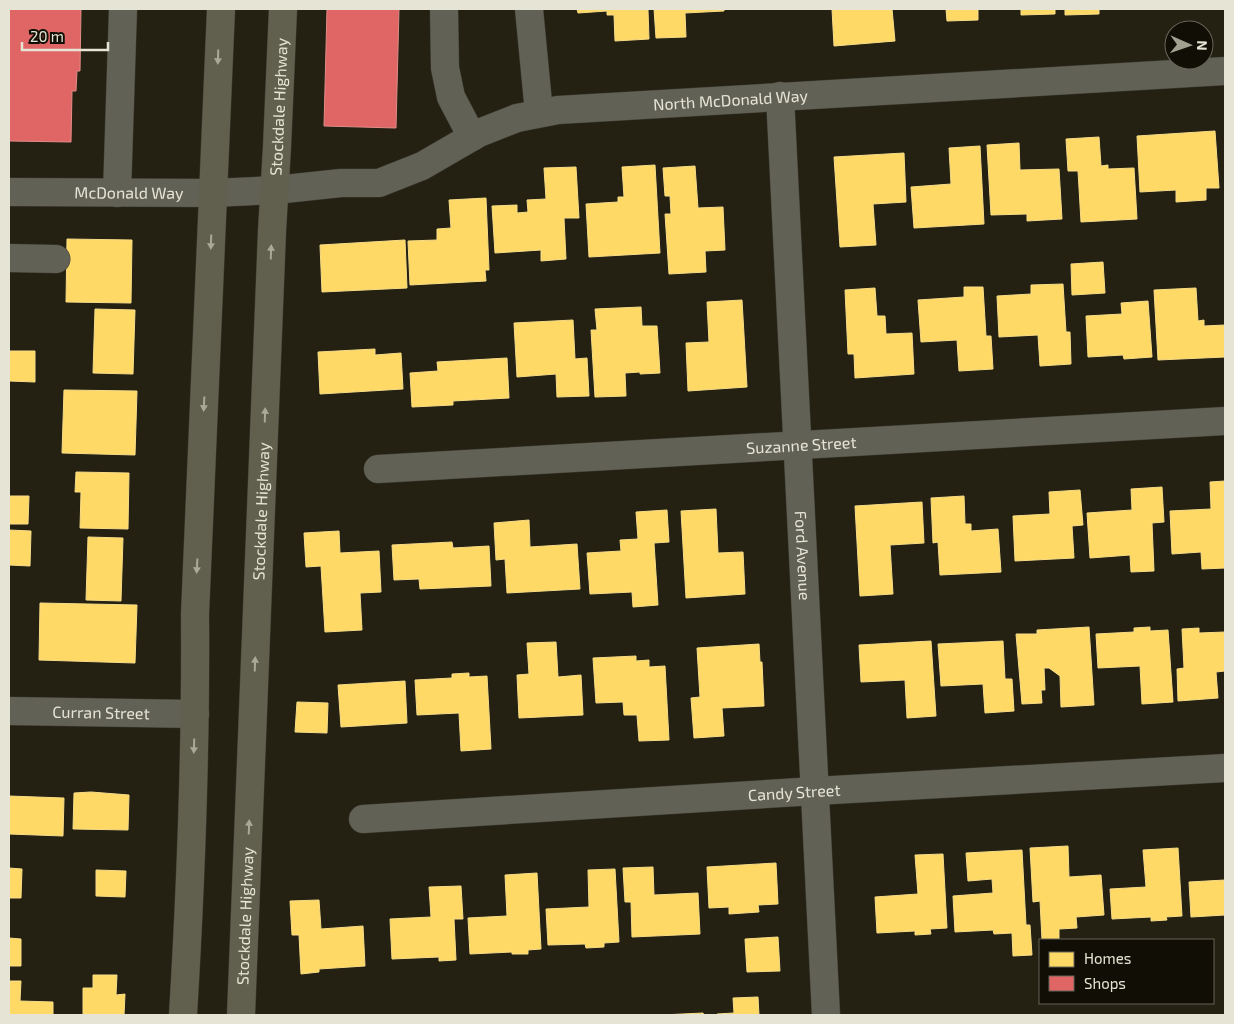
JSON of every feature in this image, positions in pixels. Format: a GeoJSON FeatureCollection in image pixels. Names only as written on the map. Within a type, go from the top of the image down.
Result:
{"type":"FeatureCollection","features":[{"type":"Feature","properties":{"kind":"main road"},"geometry":{"type":"LineString","coordinates":[[182,1015],[190,900],[195,714],[194,614],[221,9]]}},
{"type":"Feature","properties":{"kind":"main road","name":"Stockdale Highway"},"geometry":{"type":"LineString","coordinates":[[241,1015],[262,190],[283,9]]}},
{"type":"Feature","properties":{"kind":"street"},"geometry":{"type":"LineString","coordinates":[[117,193],[123,9]]}},
{"type":"Feature","properties":{"kind":"street"},"geometry":{"type":"LineString","coordinates":[[444,9],[445,68],[451,97],[472,137]]}},
{"type":"Feature","properties":{"kind":"street"},"geometry":{"type":"LineString","coordinates":[[529,9],[539,114]]}},
{"type":"Feature","properties":{"kind":"street","name":"North McDonald Way"},"geometry":{"type":"LineString","coordinates":[[262,190],[341,183],[379,183],[422,166],[472,137],[517,118],[558,110],[1225,71]]}},
{"type":"Feature","properties":{"kind":"street","name":"Ford Avenue"},"geometry":{"type":"LineString","coordinates":[[780,96],[826,1015]]}},
{"type":"Feature","properties":{"kind":"street","name":"McDonald Way"},"geometry":{"type":"LineString","coordinates":[[9,192],[213,193],[262,190]]}},
{"type":"Feature","properties":{"kind":"street"},"geometry":{"type":"LineString","coordinates":[[9,258],[56,259]]}},
{"type":"Feature","properties":{"kind":"street","name":"Suzanne Street"},"geometry":{"type":"LineString","coordinates":[[378,469],[1225,421]]}},
{"type":"Feature","properties":{"kind":"street","name":"Curran Street"},"geometry":{"type":"LineString","coordinates":[[9,711],[195,714]]}},
{"type":"Feature","properties":{"kind":"street","name":"Candy Street"},"geometry":{"type":"LineString","coordinates":[[363,819],[1225,768]]}},
{"type":"Feature","properties":{"kind":"building: Homes"},"geometry":{"type":"Polygon","coordinates":[[[577,9],[648,10],[649,39],[615,41],[614,15],[607,15],[607,11],[578,13],[577,9]]]}},
{"type":"Feature","properties":{"kind":"building: Homes"},"geometry":{"type":"Polygon","coordinates":[[[654,9],[724,9],[724,11],[685,13],[686,37],[656,38],[654,9]]]}},
{"type":"Feature","properties":{"kind":"building: Homes"},"geometry":{"type":"Polygon","coordinates":[[[832,9],[892,9],[895,41],[834,46],[832,9]]]}},
{"type":"Feature","properties":{"kind":"building: Homes"},"geometry":{"type":"Polygon","coordinates":[[[946,9],[978,9],[978,20],[947,21],[946,9]]]}},
{"type":"Feature","properties":{"kind":"building: Homes"},"geometry":{"type":"Polygon","coordinates":[[[1021,9],[1055,9],[1055,14],[1021,15],[1021,9]]]}},
{"type":"Feature","properties":{"kind":"building: Homes"},"geometry":{"type":"Polygon","coordinates":[[[1065,9],[1099,9],[1099,14],[1065,15],[1065,9]]]}},
{"type":"Feature","properties":{"kind":"building: Homes"},"geometry":{"type":"Polygon","coordinates":[[[1215,131],[1219,188],[1206,188],[1206,200],[1176,202],[1176,190],[1140,192],[1137,136],[1215,131]]]}},
{"type":"Feature","properties":{"kind":"building: Homes"},"geometry":{"type":"Polygon","coordinates":[[[1099,137],[1101,166],[1108,165],[1108,169],[1134,168],[1137,219],[1081,222],[1078,171],[1068,171],[1066,139],[1099,137]]]}},
{"type":"Feature","properties":{"kind":"building: Homes"},"geometry":{"type":"Polygon","coordinates":[[[1019,143],[1020,170],[1059,169],[1062,219],[1027,221],[1027,214],[991,215],[987,145],[1019,143]]]}},
{"type":"Feature","properties":{"kind":"building: Homes"},"geometry":{"type":"Polygon","coordinates":[[[980,146],[984,224],[914,228],[911,187],[951,184],[949,148],[980,146]]]}},
{"type":"Feature","properties":{"kind":"building: Homes"},"geometry":{"type":"Polygon","coordinates":[[[904,153],[906,202],[873,204],[876,245],[840,247],[834,157],[904,153]]]}},
{"type":"Feature","properties":{"kind":"building: Homes"},"geometry":{"type":"Polygon","coordinates":[[[655,165],[660,253],[589,257],[586,204],[618,202],[618,197],[624,197],[622,167],[655,165]]]}},
{"type":"Feature","properties":{"kind":"building: Homes"},"geometry":{"type":"Polygon","coordinates":[[[695,166],[698,208],[723,207],[725,250],[705,251],[706,272],[669,274],[665,214],[671,214],[670,196],[665,196],[663,168],[695,166]]]}},
{"type":"Feature","properties":{"kind":"building: Homes"},"geometry":{"type":"Polygon","coordinates":[[[576,167],[579,218],[564,218],[566,259],[541,261],[541,250],[495,253],[492,206],[517,205],[517,213],[528,212],[527,200],[546,199],[544,168],[576,167]]]}},
{"type":"Feature","properties":{"kind":"building: Homes"},"geometry":{"type":"Polygon","coordinates":[[[486,198],[489,270],[485,270],[486,281],[410,285],[408,241],[437,240],[437,229],[451,228],[449,200],[486,198]]]}},
{"type":"Feature","properties":{"kind":"building: Homes"},"geometry":{"type":"Polygon","coordinates":[[[67,239],[132,240],[131,303],[66,302],[67,239]]]}},
{"type":"Feature","properties":{"kind":"building: Homes"},"geometry":{"type":"Polygon","coordinates":[[[405,240],[407,288],[322,292],[320,245],[405,240]]]}},
{"type":"Feature","properties":{"kind":"building: Homes"},"geometry":{"type":"Polygon","coordinates":[[[1103,262],[1105,293],[1072,295],[1071,264],[1103,262]]]}},
{"type":"Feature","properties":{"kind":"building: Homes"},"geometry":{"type":"Polygon","coordinates":[[[1063,284],[1066,332],[1070,332],[1071,364],[1040,366],[1038,335],[999,337],[997,296],[1031,294],[1031,285],[1063,284]]]}},
{"type":"Feature","properties":{"kind":"building: Homes"},"geometry":{"type":"Polygon","coordinates":[[[964,287],[983,287],[986,336],[991,336],[993,369],[959,371],[957,340],[921,342],[918,300],[964,297],[964,287]]]}},
{"type":"Feature","properties":{"kind":"building: Homes"},"geometry":{"type":"Polygon","coordinates":[[[875,288],[877,316],[885,316],[886,334],[912,333],[914,374],[855,378],[854,354],[848,354],[845,290],[875,288]]]}},
{"type":"Feature","properties":{"kind":"building: Homes"},"geometry":{"type":"Polygon","coordinates":[[[1196,288],[1198,321],[1204,320],[1204,326],[1225,325],[1225,357],[1158,360],[1154,290],[1196,288]]]}},
{"type":"Feature","properties":{"kind":"building: Homes"},"geometry":{"type":"Polygon","coordinates":[[[742,300],[747,387],[688,391],[686,343],[709,342],[707,302],[742,300]]]}},
{"type":"Feature","properties":{"kind":"building: Homes"},"geometry":{"type":"Polygon","coordinates":[[[1148,301],[1152,357],[1124,359],[1123,355],[1088,357],[1086,316],[1122,314],[1121,303],[1148,301]]]}},
{"type":"Feature","properties":{"kind":"building: Homes"},"geometry":{"type":"Polygon","coordinates":[[[641,307],[642,326],[657,326],[660,373],[625,373],[626,396],[595,397],[591,330],[597,330],[595,309],[641,307]]]}},
{"type":"Feature","properties":{"kind":"building: Homes"},"geometry":{"type":"Polygon","coordinates":[[[95,309],[135,310],[133,374],[93,373],[95,309]]]}},
{"type":"Feature","properties":{"kind":"building: Homes"},"geometry":{"type":"Polygon","coordinates":[[[573,320],[575,359],[587,358],[589,396],[557,397],[556,374],[517,377],[514,323],[573,320]]]}},
{"type":"Feature","properties":{"kind":"building: Homes"},"geometry":{"type":"Polygon","coordinates":[[[375,349],[375,355],[401,353],[403,389],[320,394],[318,352],[375,349]]]}},
{"type":"Feature","properties":{"kind":"building: Homes"},"geometry":{"type":"Polygon","coordinates":[[[9,351],[35,351],[35,382],[9,381],[9,351]]]}},
{"type":"Feature","properties":{"kind":"building: Homes"},"geometry":{"type":"Polygon","coordinates":[[[507,358],[509,398],[453,401],[453,405],[412,407],[410,373],[438,371],[437,362],[507,358]]]}},
{"type":"Feature","properties":{"kind":"building: Homes"},"geometry":{"type":"Polygon","coordinates":[[[64,390],[137,391],[135,455],[62,453],[64,390]]]}},
{"type":"Feature","properties":{"kind":"building: Homes"},"geometry":{"type":"Polygon","coordinates":[[[76,472],[129,473],[128,529],[80,528],[81,492],[75,492],[76,472]]]}},
{"type":"Feature","properties":{"kind":"building: Homes"},"geometry":{"type":"Polygon","coordinates":[[[1225,481],[1225,568],[1202,569],[1201,552],[1172,554],[1170,511],[1211,509],[1210,482],[1225,481]]]}},
{"type":"Feature","properties":{"kind":"building: Homes"},"geometry":{"type":"Polygon","coordinates":[[[1162,487],[1164,522],[1152,523],[1154,571],[1131,572],[1130,555],[1090,558],[1087,513],[1132,510],[1131,489],[1162,487]]]}},
{"type":"Feature","properties":{"kind":"building: Homes"},"geometry":{"type":"Polygon","coordinates":[[[1080,490],[1083,525],[1072,526],[1074,558],[1015,561],[1013,516],[1050,514],[1049,492],[1080,490]]]}},
{"type":"Feature","properties":{"kind":"building: Homes"},"geometry":{"type":"Polygon","coordinates":[[[9,496],[29,496],[28,524],[9,524],[9,496]]]}},
{"type":"Feature","properties":{"kind":"building: Homes"},"geometry":{"type":"Polygon","coordinates":[[[964,496],[965,524],[971,524],[971,531],[998,529],[1001,572],[940,575],[938,542],[933,543],[931,498],[964,496]]]}},
{"type":"Feature","properties":{"kind":"building: Homes"},"geometry":{"type":"Polygon","coordinates":[[[922,502],[924,543],[890,545],[893,594],[860,596],[855,506],[922,502]]]}},
{"type":"Feature","properties":{"kind":"building: Homes"},"geometry":{"type":"Polygon","coordinates":[[[716,509],[718,553],[743,552],[745,594],[686,598],[681,511],[716,509]]]}},
{"type":"Feature","properties":{"kind":"building: Homes"},"geometry":{"type":"Polygon","coordinates":[[[667,510],[669,542],[654,543],[658,605],[633,607],[632,592],[590,594],[587,553],[621,551],[620,540],[638,539],[636,512],[667,510]]]}},
{"type":"Feature","properties":{"kind":"building: Homes"},"geometry":{"type":"Polygon","coordinates":[[[529,520],[530,547],[577,544],[580,589],[507,593],[505,559],[496,560],[494,523],[529,520]]]}},
{"type":"Feature","properties":{"kind":"building: Homes"},"geometry":{"type":"Polygon","coordinates":[[[9,530],[31,531],[30,566],[9,565],[9,530]]]}},
{"type":"Feature","properties":{"kind":"building: Homes"},"geometry":{"type":"Polygon","coordinates":[[[339,531],[340,553],[379,551],[381,592],[360,593],[362,630],[325,632],[321,566],[306,567],[304,533],[339,531]]]}},
{"type":"Feature","properties":{"kind":"building: Homes"},"geometry":{"type":"Polygon","coordinates":[[[88,537],[123,538],[121,601],[86,600],[88,537]]]}},
{"type":"Feature","properties":{"kind":"building: Homes"},"geometry":{"type":"Polygon","coordinates":[[[452,542],[453,548],[489,546],[491,586],[420,589],[419,579],[394,580],[392,545],[452,542]]]}},
{"type":"Feature","properties":{"kind":"building: Homes"},"geometry":{"type":"Polygon","coordinates":[[[40,603],[137,605],[135,663],[39,660],[40,603]]]}},
{"type":"Feature","properties":{"kind":"building: Homes"},"geometry":{"type":"Polygon","coordinates":[[[1089,627],[1094,705],[1061,707],[1060,676],[1049,668],[1044,668],[1045,690],[1041,690],[1042,703],[1022,704],[1016,634],[1037,634],[1037,630],[1089,627]]]}},
{"type":"Feature","properties":{"kind":"building: Homes"},"geometry":{"type":"Polygon","coordinates":[[[1150,627],[1150,631],[1168,630],[1173,702],[1142,704],[1140,666],[1098,668],[1096,634],[1134,632],[1134,628],[1150,627]]]}},
{"type":"Feature","properties":{"kind":"building: Homes"},"geometry":{"type":"Polygon","coordinates":[[[1199,628],[1199,633],[1225,632],[1225,671],[1216,672],[1218,698],[1178,701],[1177,669],[1184,668],[1182,629],[1199,628]]]}},
{"type":"Feature","properties":{"kind":"building: Homes"},"geometry":{"type":"Polygon","coordinates":[[[931,641],[936,716],[907,718],[905,680],[861,682],[859,645],[931,641]]]}},
{"type":"Feature","properties":{"kind":"building: Homes"},"geometry":{"type":"Polygon","coordinates":[[[1003,641],[1005,679],[1012,679],[1014,711],[985,713],[983,684],[941,686],[938,644],[1003,641]]]}},
{"type":"Feature","properties":{"kind":"building: Homes"},"geometry":{"type":"Polygon","coordinates":[[[556,642],[558,677],[581,675],[583,715],[519,718],[517,675],[529,674],[527,643],[556,642]]]}},
{"type":"Feature","properties":{"kind":"building: Homes"},"geometry":{"type":"Polygon","coordinates":[[[759,644],[760,662],[762,662],[764,706],[722,708],[724,736],[694,738],[691,698],[700,697],[697,648],[759,644]]]}},
{"type":"Feature","properties":{"kind":"building: Homes"},"geometry":{"type":"Polygon","coordinates":[[[636,656],[636,661],[649,660],[649,667],[665,666],[669,740],[639,741],[637,715],[624,715],[623,702],[596,703],[593,658],[636,656]]]}},
{"type":"Feature","properties":{"kind":"building: Homes"},"geometry":{"type":"Polygon","coordinates":[[[469,673],[469,677],[487,676],[491,749],[461,751],[459,713],[417,715],[415,680],[452,678],[452,674],[469,673]]]}},
{"type":"Feature","properties":{"kind":"building: Homes"},"geometry":{"type":"Polygon","coordinates":[[[405,681],[407,723],[341,727],[338,685],[405,681]]]}},
{"type":"Feature","properties":{"kind":"building: Homes"},"geometry":{"type":"Polygon","coordinates":[[[297,702],[328,703],[327,733],[295,732],[297,702]]]}},
{"type":"Feature","properties":{"kind":"building: Homes"},"geometry":{"type":"Polygon","coordinates":[[[91,792],[129,795],[128,830],[73,829],[74,793],[91,792]]]}},
{"type":"Feature","properties":{"kind":"building: Homes"},"geometry":{"type":"Polygon","coordinates":[[[9,796],[64,798],[63,836],[9,834],[9,796]]]}},
{"type":"Feature","properties":{"kind":"building: Homes"},"geometry":{"type":"Polygon","coordinates":[[[1068,846],[1069,877],[1101,875],[1104,915],[1076,917],[1077,928],[1059,929],[1059,939],[1042,939],[1040,901],[1033,902],[1030,848],[1068,846]]]}},
{"type":"Feature","properties":{"kind":"building: Homes"},"geometry":{"type":"Polygon","coordinates":[[[1178,848],[1182,916],[1166,917],[1167,920],[1151,921],[1151,917],[1112,919],[1110,889],[1146,887],[1143,850],[1178,848]]]}},
{"type":"Feature","properties":{"kind":"building: Homes"},"geometry":{"type":"Polygon","coordinates":[[[1022,850],[1026,925],[1030,925],[1032,955],[1013,956],[1012,933],[994,934],[993,930],[955,932],[953,896],[993,893],[992,879],[968,881],[966,853],[1022,850]]]}},
{"type":"Feature","properties":{"kind":"building: Homes"},"geometry":{"type":"Polygon","coordinates":[[[943,854],[947,928],[930,929],[931,934],[915,935],[915,931],[877,933],[875,897],[918,894],[915,855],[943,854]]]}},
{"type":"Feature","properties":{"kind":"building: Homes"},"geometry":{"type":"Polygon","coordinates":[[[776,863],[778,904],[758,905],[759,912],[729,914],[729,907],[709,908],[707,867],[776,863]]]}},
{"type":"Feature","properties":{"kind":"building: Homes"},"geometry":{"type":"Polygon","coordinates":[[[653,867],[654,895],[698,893],[700,934],[632,937],[631,902],[625,902],[623,868],[653,867]]]}},
{"type":"Feature","properties":{"kind":"building: Homes"},"geometry":{"type":"Polygon","coordinates":[[[9,868],[22,869],[21,898],[9,898],[9,868]]]}},
{"type":"Feature","properties":{"kind":"building: Homes"},"geometry":{"type":"Polygon","coordinates":[[[615,869],[619,942],[604,943],[604,947],[586,948],[585,944],[548,945],[546,909],[589,907],[588,870],[615,869]]]}},
{"type":"Feature","properties":{"kind":"building: Homes"},"geometry":{"type":"Polygon","coordinates":[[[96,870],[126,871],[125,897],[96,896],[96,870]]]}},
{"type":"Feature","properties":{"kind":"building: Homes"},"geometry":{"type":"Polygon","coordinates":[[[537,873],[541,949],[528,950],[528,954],[512,954],[512,952],[470,954],[468,918],[507,916],[505,875],[537,873]]]}},
{"type":"Feature","properties":{"kind":"building: Homes"},"geometry":{"type":"Polygon","coordinates":[[[1225,880],[1225,915],[1191,917],[1189,882],[1225,880]]]}},
{"type":"Feature","properties":{"kind":"building: Homes"},"geometry":{"type":"Polygon","coordinates":[[[461,886],[463,919],[454,919],[456,960],[439,961],[439,957],[392,959],[390,919],[431,917],[429,887],[461,886]]]}},
{"type":"Feature","properties":{"kind":"building: Homes"},"geometry":{"type":"Polygon","coordinates":[[[319,900],[321,929],[363,926],[365,966],[319,969],[319,972],[301,974],[299,935],[292,935],[290,901],[319,900]]]}},
{"type":"Feature","properties":{"kind":"building: Homes"},"geometry":{"type":"Polygon","coordinates":[[[778,937],[780,971],[747,972],[745,939],[778,937]]]}},
{"type":"Feature","properties":{"kind":"building: Homes"},"geometry":{"type":"Polygon","coordinates":[[[9,938],[21,939],[21,966],[9,966],[9,938]]]}},
{"type":"Feature","properties":{"kind":"building: Homes"},"geometry":{"type":"Polygon","coordinates":[[[93,975],[117,975],[116,995],[125,994],[124,1015],[83,1015],[83,988],[93,988],[93,975]]]}},
{"type":"Feature","properties":{"kind":"building: Homes"},"geometry":{"type":"Polygon","coordinates":[[[9,981],[21,981],[20,1001],[53,1002],[53,1015],[9,1015],[9,981]]]}},
{"type":"Feature","properties":{"kind":"building: Homes"},"geometry":{"type":"Polygon","coordinates":[[[758,997],[759,1015],[717,1015],[734,1013],[733,998],[758,997]]]}},
{"type":"Feature","properties":{"kind":"building: Homes"},"geometry":{"type":"Polygon","coordinates":[[[703,1013],[704,1015],[662,1015],[703,1013]]]}},
{"type":"Feature","properties":{"kind":"building: Shops"},"geometry":{"type":"Polygon","coordinates":[[[9,9],[81,9],[80,71],[77,71],[76,91],[72,91],[71,142],[9,141],[9,9]]]}},
{"type":"Feature","properties":{"kind":"building: Shops"},"geometry":{"type":"Polygon","coordinates":[[[327,9],[399,9],[396,128],[324,126],[327,9]]]}}]}
